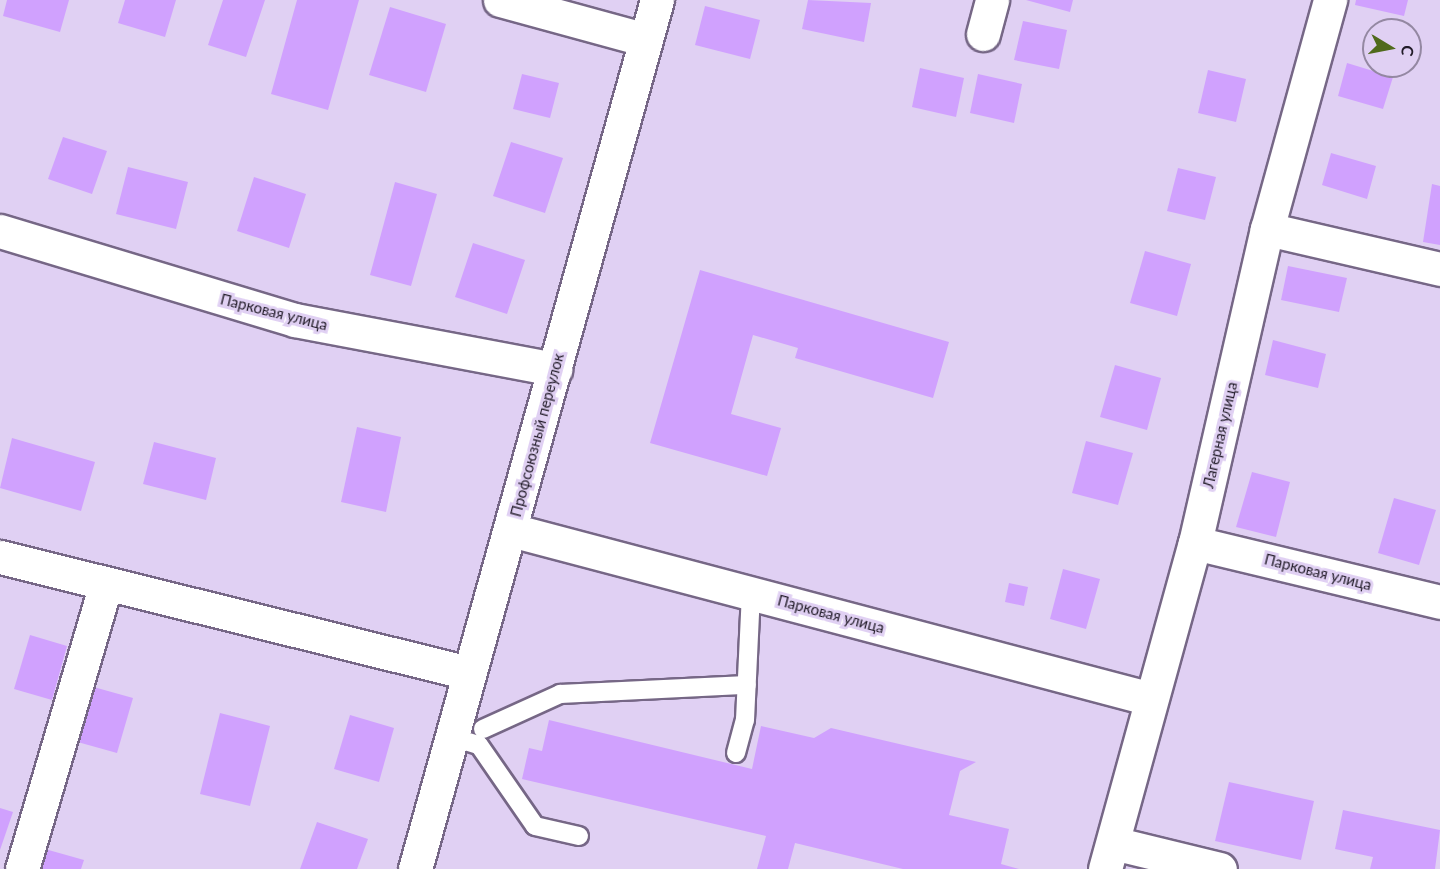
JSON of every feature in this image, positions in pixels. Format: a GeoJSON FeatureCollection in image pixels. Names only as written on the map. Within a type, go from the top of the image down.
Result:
{"type":"FeatureCollection","features":[{"type":"Feature","properties":{"kind":"street"},"geometry":{"type":"LineString","coordinates":[[500,0],[646,40]]}},
{"type":"Feature","properties":{"kind":"street","name":"Профсоюзный переулок"},"geometry":{"type":"LineString","coordinates":[[415,869],[657,0]]}},
{"type":"Feature","properties":{"kind":"street"},"geometry":{"type":"LineString","coordinates":[[983,34],[992,0]]}},
{"type":"Feature","properties":{"kind":"street","name":"Лагерная улица"},"geometry":{"type":"LineString","coordinates":[[1109,856],[1196,543],[1267,229],[1330,0]]}},
{"type":"Feature","properties":{"kind":"street"},"geometry":{"type":"LineString","coordinates":[[1267,229],[1440,269]]}},
{"type":"Feature","properties":{"kind":"street","name":"Парковая улица"},"geometry":{"type":"LineString","coordinates":[[0,231],[295,320],[555,369]]}},
{"type":"Feature","properties":{"kind":"street","name":"Парковая улица"},"geometry":{"type":"LineString","coordinates":[[511,530],[1151,699]]}},
{"type":"Feature","properties":{"kind":"street","name":"Парковая улица"},"geometry":{"type":"LineString","coordinates":[[1196,543],[1440,602]]}},
{"type":"Feature","properties":{"kind":"street"},"geometry":{"type":"LineString","coordinates":[[0,557],[469,673]]}},
{"type":"Feature","properties":{"kind":"street"},"geometry":{"type":"LineString","coordinates":[[21,869],[106,584]]}},
{"type":"Feature","properties":{"kind":"street"},"geometry":{"type":"LineString","coordinates":[[1109,856],[1220,869]]}},
{"type":"Feature","properties":{"kind":"lane"},"geometry":{"type":"LineString","coordinates":[[736,753],[747,685],[751,593]]}},
{"type":"Feature","properties":{"kind":"lane"},"geometry":{"type":"LineString","coordinates":[[483,729],[560,694],[747,685]]}},
{"type":"Feature","properties":{"kind":"lane"},"geometry":{"type":"LineString","coordinates":[[452,737],[479,745],[535,826],[579,836]]}},
{"type":"Feature","properties":{"kind":"building"},"geometry":{"type":"Polygon","coordinates":[[[7,0],[69,0],[60,32],[3,16],[7,0]]]}},
{"type":"Feature","properties":{"kind":"building"},"geometry":{"type":"Polygon","coordinates":[[[125,0],[176,0],[165,37],[118,23],[125,0]]]}},
{"type":"Feature","properties":{"kind":"building"},"geometry":{"type":"Polygon","coordinates":[[[223,0],[265,0],[246,57],[208,45],[223,0]]]}},
{"type":"Feature","properties":{"kind":"building"},"geometry":{"type":"Polygon","coordinates":[[[297,0],[359,0],[328,110],[271,94],[297,0]]]}},
{"type":"Feature","properties":{"kind":"building"},"geometry":{"type":"Polygon","coordinates":[[[808,0],[871,3],[864,42],[802,29],[808,0]]]}},
{"type":"Feature","properties":{"kind":"building"},"geometry":{"type":"Polygon","coordinates":[[[1026,0],[1073,0],[1070,12],[1026,0]]]}},
{"type":"Feature","properties":{"kind":"building"},"geometry":{"type":"Polygon","coordinates":[[[1356,0],[1408,0],[1404,16],[1355,5],[1356,0]]]}},
{"type":"Feature","properties":{"kind":"building"},"geometry":{"type":"Polygon","coordinates":[[[705,6],[760,20],[750,59],[695,45],[705,6]]]}},
{"type":"Feature","properties":{"kind":"building"},"geometry":{"type":"Polygon","coordinates":[[[390,7],[446,24],[426,92],[369,75],[390,7]]]}},
{"type":"Feature","properties":{"kind":"building"},"geometry":{"type":"Polygon","coordinates":[[[1023,21],[1067,30],[1059,69],[1014,60],[1023,21]]]}},
{"type":"Feature","properties":{"kind":"building"},"geometry":{"type":"Polygon","coordinates":[[[1347,63],[1362,68],[1362,78],[1393,78],[1383,109],[1338,96],[1347,63]]]}},
{"type":"Feature","properties":{"kind":"building"},"geometry":{"type":"Polygon","coordinates":[[[920,68],[964,78],[956,117],[912,107],[920,68]]]}},
{"type":"Feature","properties":{"kind":"building"},"geometry":{"type":"Polygon","coordinates":[[[1208,70],[1246,79],[1236,122],[1198,113],[1208,70]]]}},
{"type":"Feature","properties":{"kind":"building"},"geometry":{"type":"Polygon","coordinates":[[[522,74],[559,83],[550,118],[513,109],[522,74]]]}},
{"type":"Feature","properties":{"kind":"building"},"geometry":{"type":"Polygon","coordinates":[[[978,74],[1022,84],[1014,123],[970,113],[978,74]]]}},
{"type":"Feature","properties":{"kind":"building"},"geometry":{"type":"Polygon","coordinates":[[[63,137],[107,151],[92,194],[48,179],[63,137]]]}},
{"type":"Feature","properties":{"kind":"building"},"geometry":{"type":"Polygon","coordinates":[[[511,142],[563,158],[545,213],[493,196],[511,142]]]}},
{"type":"Feature","properties":{"kind":"building"},"geometry":{"type":"Polygon","coordinates":[[[1331,153],[1376,166],[1367,199],[1322,185],[1331,153]]]}},
{"type":"Feature","properties":{"kind":"building"},"geometry":{"type":"Polygon","coordinates":[[[128,167],[188,182],[176,229],[116,214],[128,167]]]}},
{"type":"Feature","properties":{"kind":"building"},"geometry":{"type":"Polygon","coordinates":[[[1178,168],[1216,177],[1205,220],[1167,211],[1178,168]]]}},
{"type":"Feature","properties":{"kind":"building"},"geometry":{"type":"Polygon","coordinates":[[[254,177],[306,194],[289,248],[237,231],[254,177]]]}},
{"type":"Feature","properties":{"kind":"building"},"geometry":{"type":"Polygon","coordinates":[[[395,182],[437,194],[411,286],[370,275],[395,182]]]}},
{"type":"Feature","properties":{"kind":"building"},"geometry":{"type":"Polygon","coordinates":[[[1432,184],[1440,186],[1440,245],[1423,242],[1432,184]]]}},
{"type":"Feature","properties":{"kind":"building"},"geometry":{"type":"Polygon","coordinates":[[[473,243],[525,260],[507,314],[455,297],[473,243]]]}},
{"type":"Feature","properties":{"kind":"building"},"geometry":{"type":"Polygon","coordinates":[[[1145,251],[1191,264],[1177,316],[1130,303],[1145,251]]]}},
{"type":"Feature","properties":{"kind":"building"},"geometry":{"type":"Polygon","coordinates":[[[1288,266],[1347,278],[1339,312],[1281,300],[1288,266]]]}},
{"type":"Feature","properties":{"kind":"building"},"geometry":{"type":"Polygon","coordinates":[[[700,270],[949,342],[933,398],[795,358],[798,348],[753,335],[731,414],[781,428],[767,476],[650,443],[700,270]]]}},
{"type":"Feature","properties":{"kind":"building"},"geometry":{"type":"Polygon","coordinates":[[[1273,340],[1326,354],[1318,388],[1265,375],[1273,340]]]}},
{"type":"Feature","properties":{"kind":"building"},"geometry":{"type":"Polygon","coordinates":[[[1115,365],[1161,378],[1147,430],[1100,417],[1115,365]]]}},
{"type":"Feature","properties":{"kind":"building"},"geometry":{"type":"Polygon","coordinates":[[[357,427],[401,437],[386,512],[341,502],[357,427]]]}},
{"type":"Feature","properties":{"kind":"building"},"geometry":{"type":"Polygon","coordinates":[[[12,438],[95,462],[81,511],[0,488],[12,438]]]}},
{"type":"Feature","properties":{"kind":"building"},"geometry":{"type":"Polygon","coordinates":[[[1086,441],[1133,453],[1118,505],[1072,493],[1086,441]]]}},
{"type":"Feature","properties":{"kind":"building"},"geometry":{"type":"Polygon","coordinates":[[[154,442],[216,458],[206,500],[143,484],[154,442]]]}},
{"type":"Feature","properties":{"kind":"building"},"geometry":{"type":"Polygon","coordinates":[[[1252,472],[1290,482],[1276,537],[1236,527],[1252,472]]]}},
{"type":"Feature","properties":{"kind":"building"},"geometry":{"type":"Polygon","coordinates":[[[1394,498],[1436,510],[1419,565],[1378,553],[1394,498]]]}},
{"type":"Feature","properties":{"kind":"building"},"geometry":{"type":"Polygon","coordinates":[[[1063,569],[1100,579],[1086,629],[1050,619],[1063,569]]]}},
{"type":"Feature","properties":{"kind":"building"},"geometry":{"type":"Polygon","coordinates":[[[1009,583],[1028,587],[1024,606],[1005,602],[1009,583]]]}},
{"type":"Feature","properties":{"kind":"building"},"geometry":{"type":"Polygon","coordinates":[[[30,635],[67,646],[52,700],[14,689],[30,635]]]}},
{"type":"Feature","properties":{"kind":"building"},"geometry":{"type":"Polygon","coordinates":[[[90,686],[133,698],[117,753],[74,741],[90,686]]]}},
{"type":"Feature","properties":{"kind":"building"},"geometry":{"type":"Polygon","coordinates":[[[220,713],[270,726],[250,806],[200,794],[220,713]]]}},
{"type":"Feature","properties":{"kind":"building"},"geometry":{"type":"Polygon","coordinates":[[[350,715],[394,728],[379,782],[334,769],[350,715]]]}},
{"type":"Feature","properties":{"kind":"building"},"geometry":{"type":"Polygon","coordinates":[[[549,720],[752,769],[761,726],[814,738],[831,728],[976,762],[960,771],[949,815],[1009,829],[1001,864],[1019,869],[903,869],[795,843],[788,869],[757,869],[766,836],[522,779],[529,748],[542,751],[549,720]]]}},
{"type":"Feature","properties":{"kind":"building"},"geometry":{"type":"Polygon","coordinates":[[[1229,782],[1314,801],[1301,860],[1215,841],[1229,782]]]}},
{"type":"Feature","properties":{"kind":"building"},"geometry":{"type":"Polygon","coordinates":[[[0,808],[13,812],[0,850],[0,808]]]}},
{"type":"Feature","properties":{"kind":"building"},"geometry":{"type":"Polygon","coordinates":[[[1343,810],[1440,830],[1435,869],[1370,869],[1373,857],[1335,849],[1343,810]]]}},
{"type":"Feature","properties":{"kind":"building"},"geometry":{"type":"Polygon","coordinates":[[[317,822],[368,839],[357,869],[300,869],[317,822]]]}},
{"type":"Feature","properties":{"kind":"building"},"geometry":{"type":"Polygon","coordinates":[[[45,849],[84,860],[81,869],[40,869],[45,849]]]}}]}
